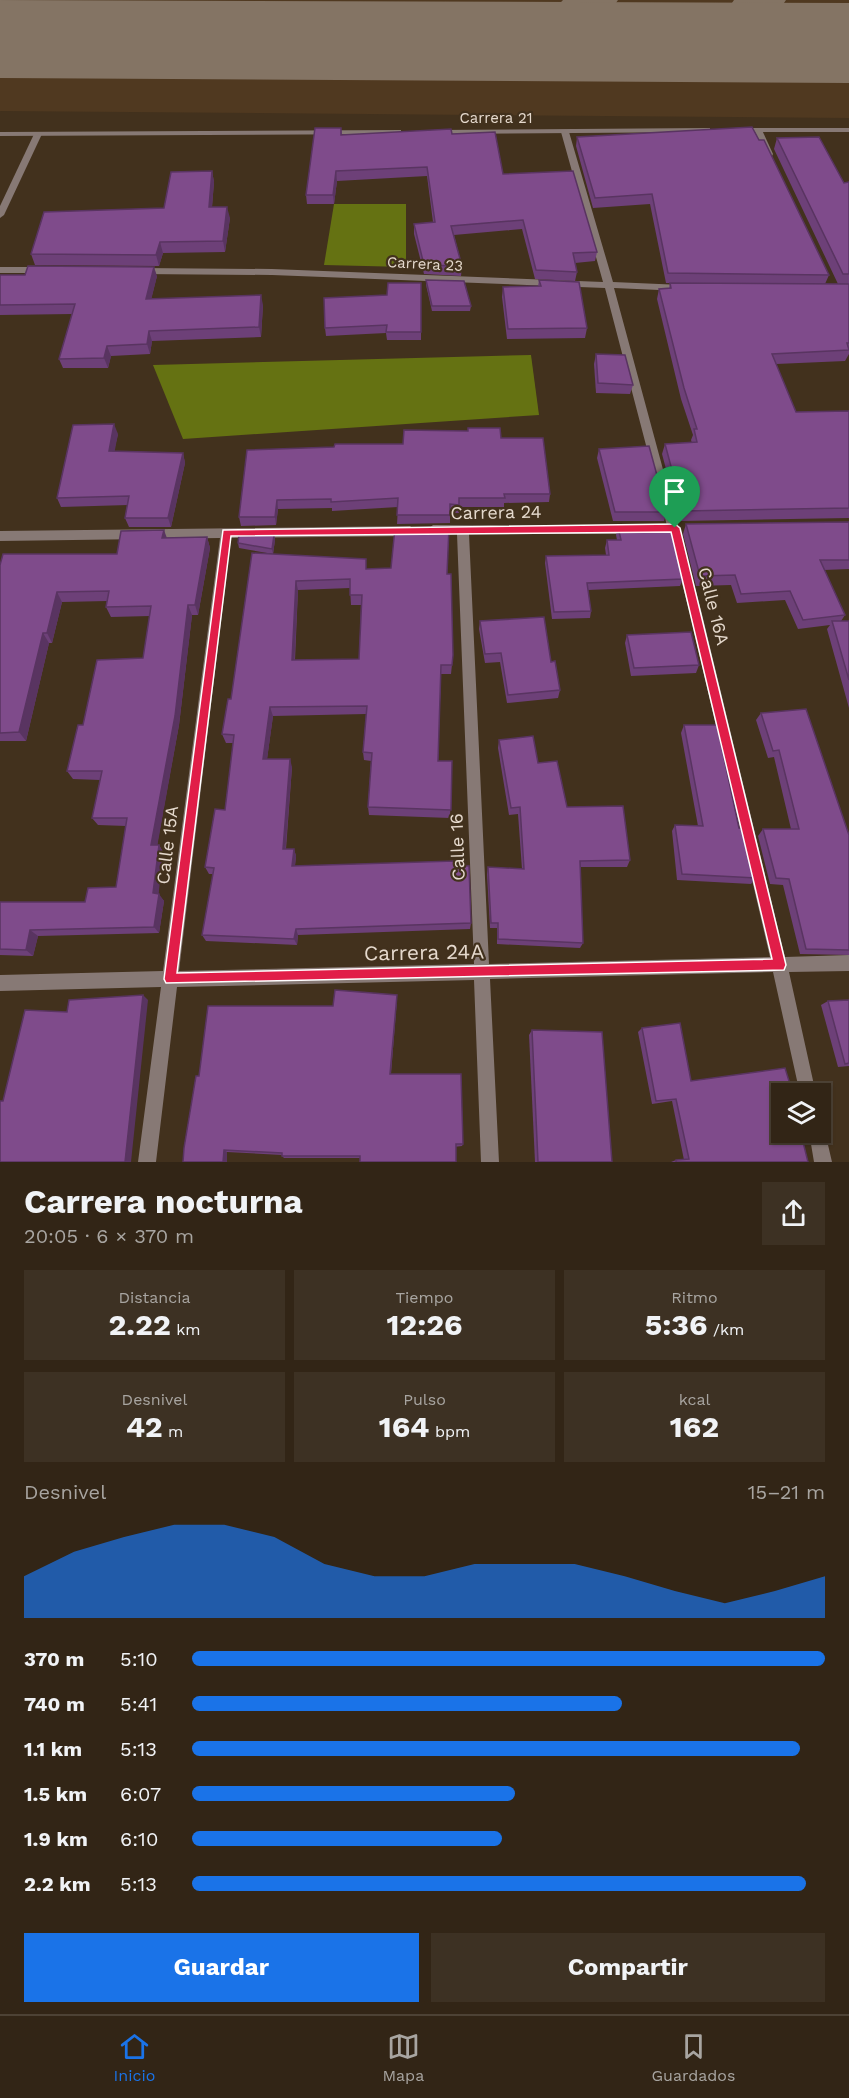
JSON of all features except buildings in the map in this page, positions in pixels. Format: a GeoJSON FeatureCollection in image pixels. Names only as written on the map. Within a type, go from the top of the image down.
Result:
{"type":"FeatureCollection","features":[{"type":"Feature","properties":{"kind":"street","name":"Carrera 21"},"geometry":{"type":"LineString","coordinates":[[421,132],[712,130]]}},
{"type":"Feature","properties":{"kind":"street"},"geometry":{"type":"LineString","coordinates":[[724,130],[849,130]]}},
{"type":"Feature","properties":{"kind":"street"},"geometry":{"type":"LineString","coordinates":[[758,130],[773,162]]}},
{"type":"Feature","properties":{"kind":"street"},"geometry":{"type":"LineString","coordinates":[[0,134],[409,132]]}},
{"type":"Feature","properties":{"kind":"street","name":"Calle 16A"},"geometry":{"type":"LineString","coordinates":[[565,132],[611,288],[675,528],[780,965],[806,1083]]}},
{"type":"Feature","properties":{"kind":"street"},"geometry":{"type":"LineString","coordinates":[[0,215],[38,134]]}},
{"type":"Feature","properties":{"kind":"street"},"geometry":{"type":"LineString","coordinates":[[0,270],[47,270]]}},
{"type":"Feature","properties":{"kind":"street","name":"Carrera 23"},"geometry":{"type":"LineString","coordinates":[[130,271],[272,272],[611,288],[693,288]]}},
{"type":"Feature","properties":{"kind":"street","name":"Carrera 24"},"geometry":{"type":"LineString","coordinates":[[0,536],[640,528]]}},
{"type":"Feature","properties":{"kind":"street","name":"Calle 16"},"geometry":{"type":"LineString","coordinates":[[463,530],[490,1162]]}},
{"type":"Feature","properties":{"kind":"street","name":"Calle 15A"},"geometry":{"type":"LineString","coordinates":[[147,1162],[226,533]]}},
{"type":"Feature","properties":{"kind":"street","name":"Carrera 24A"},"geometry":{"type":"LineString","coordinates":[[0,983],[849,963]]}},
{"type":"Feature","properties":{"kind":"street"},"geometry":{"type":"LineString","coordinates":[[819,1143],[823,1162]]}},
{"type":"Feature","properties":{"kind":"shaded area"},"geometry":{"type":"Polygon","coordinates":[[[0,0],[849,0],[849,118],[0,111],[0,0]]]}},
{"type":"Feature","properties":{"kind":"green space"},"geometry":{"type":"Polygon","coordinates":[[[334,204],[406,204],[406,267],[324,265],[334,204]]]}},
{"type":"Feature","properties":{"kind":"green space"},"geometry":{"type":"Polygon","coordinates":[[[531,355],[539,415],[183,439],[153,365],[531,355]]]}},
{"type":"Feature","properties":{"kind":"taxiway"},"geometry":{"type":"LineString","coordinates":[[538,40],[561,33],[592,0]]}},
{"type":"Feature","properties":{"kind":"taxiway"},"geometry":{"type":"LineString","coordinates":[[700,41],[734,37],[749,19],[760,0]]}},
{"type":"Feature","properties":{"kind":"runway"},"geometry":{"type":"LineString","coordinates":[[0,38],[849,43]]}},
{"type":"Feature","properties":{"kind":"route"},"geometry":{"type":"LineString","coordinates":[[675,528],[780,965],[170,979],[226,533],[675,528]]}}]}
